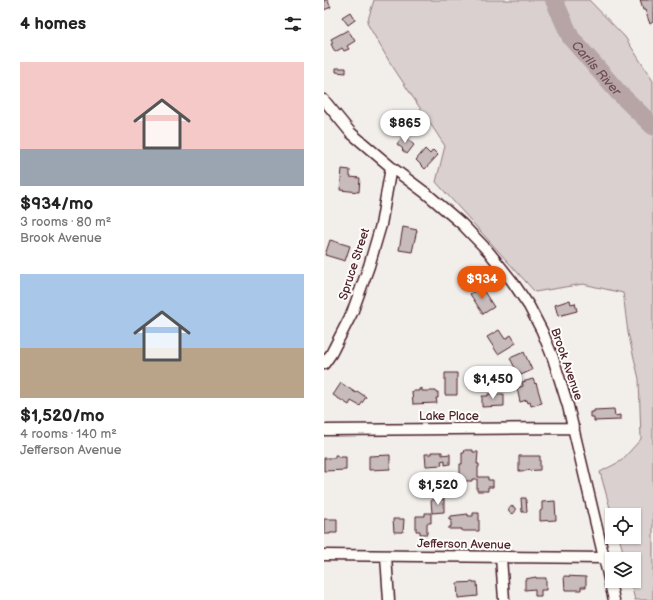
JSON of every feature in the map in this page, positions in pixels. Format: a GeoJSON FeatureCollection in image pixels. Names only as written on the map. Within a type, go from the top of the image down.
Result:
{"type":"FeatureCollection","features":[{"type":"Feature","properties":{"kind":"street","name":"Brook Avenue"},"geometry":{"type":"LineString","coordinates":[[324,100],[351,133],[462,224],[488,251],[512,281],[529,306],[554,358],[568,406],[614,600]]}},
{"type":"Feature","properties":{"kind":"street","name":"Spruce Street"},"geometry":{"type":"LineString","coordinates":[[324,364],[331,354],[352,313],[369,266],[381,225],[391,167]]}},
{"type":"Feature","properties":{"kind":"street","name":"Lake Place"},"geometry":{"type":"LineString","coordinates":[[324,430],[574,428]]}},
{"type":"Feature","properties":{"kind":"street","name":"Jefferson Avenue"},"geometry":{"type":"LineString","coordinates":[[324,556],[604,558]]}},
{"type":"Feature","properties":{"kind":"street"},"geometry":{"type":"LineString","coordinates":[[386,556],[389,600]]}},
{"type":"Feature","properties":{"kind":"street"},"geometry":{"type":"LineString","coordinates":[[501,557],[504,600]]}},
{"type":"Feature","properties":{"kind":"shaded area"},"geometry":{"type":"Polygon","coordinates":[[[374,0],[589,0],[625,37],[653,81],[653,600],[635,600],[632,588],[641,588],[641,552],[623,552],[621,544],[641,544],[641,508],[610,508],[600,472],[621,461],[641,439],[639,379],[628,333],[623,293],[583,284],[535,292],[436,182],[445,146],[389,61],[367,23],[374,0]]]}},
{"type":"Feature","properties":{"kind":"building"},"geometry":{"type":"Polygon","coordinates":[[[324,0],[327,0],[331,7],[324,10],[324,0]]]}},
{"type":"Feature","properties":{"kind":"building"},"geometry":{"type":"Polygon","coordinates":[[[640,0],[653,0],[653,22],[650,24],[645,10],[643,10],[640,0]]]}},
{"type":"Feature","properties":{"kind":"building"},"geometry":{"type":"Polygon","coordinates":[[[350,12],[355,20],[348,25],[342,17],[350,12]]]}},
{"type":"Feature","properties":{"kind":"building"},"geometry":{"type":"Polygon","coordinates":[[[348,30],[355,41],[347,46],[349,49],[344,51],[342,48],[335,52],[331,44],[333,43],[331,39],[348,30]]]}},
{"type":"Feature","properties":{"kind":"building"},"geometry":{"type":"Polygon","coordinates":[[[336,68],[346,68],[346,73],[336,72],[336,68]]]}},
{"type":"Feature","properties":{"kind":"building"},"geometry":{"type":"Polygon","coordinates":[[[404,135],[408,137],[407,139],[414,145],[407,154],[397,144],[404,135]]]}},
{"type":"Feature","properties":{"kind":"building"},"geometry":{"type":"Polygon","coordinates":[[[425,149],[430,154],[433,150],[438,155],[425,169],[416,160],[425,149]]]}},
{"type":"Feature","properties":{"kind":"building"},"geometry":{"type":"Polygon","coordinates":[[[342,169],[350,170],[350,177],[360,178],[359,192],[340,190],[342,169]]]}},
{"type":"Feature","properties":{"kind":"building"},"geometry":{"type":"Polygon","coordinates":[[[403,227],[417,230],[412,252],[399,250],[403,227]]]}},
{"type":"Feature","properties":{"kind":"building"},"geometry":{"type":"Polygon","coordinates":[[[330,240],[350,246],[345,261],[325,255],[330,240]]]}},
{"type":"Feature","properties":{"kind":"building"},"geometry":{"type":"Polygon","coordinates":[[[481,287],[494,307],[483,314],[470,294],[481,287]]]}},
{"type":"Feature","properties":{"kind":"building"},"geometry":{"type":"Polygon","coordinates":[[[570,300],[571,304],[575,303],[577,311],[558,316],[555,305],[570,300]]]}},
{"type":"Feature","properties":{"kind":"building"},"geometry":{"type":"Polygon","coordinates":[[[499,330],[505,339],[511,335],[516,343],[498,354],[487,337],[499,330]]]}},
{"type":"Feature","properties":{"kind":"building"},"geometry":{"type":"Polygon","coordinates":[[[524,352],[532,370],[521,375],[519,371],[517,372],[510,358],[524,352]]]}},
{"type":"Feature","properties":{"kind":"building"},"geometry":{"type":"Polygon","coordinates":[[[445,373],[457,373],[457,395],[445,395],[445,373]]]}},
{"type":"Feature","properties":{"kind":"building"},"geometry":{"type":"Polygon","coordinates":[[[533,379],[535,384],[536,383],[542,403],[531,406],[530,402],[528,403],[527,400],[520,402],[517,388],[523,386],[522,382],[533,379]]]}},
{"type":"Feature","properties":{"kind":"building"},"geometry":{"type":"Polygon","coordinates":[[[341,383],[356,393],[357,391],[366,397],[360,406],[351,401],[349,405],[333,395],[341,383]]]}},
{"type":"Feature","properties":{"kind":"building"},"geometry":{"type":"Polygon","coordinates":[[[422,388],[422,391],[438,392],[438,398],[436,398],[437,403],[413,404],[412,391],[419,391],[419,389],[422,388]]]}},
{"type":"Feature","properties":{"kind":"building"},"geometry":{"type":"Polygon","coordinates":[[[488,394],[504,394],[504,406],[482,407],[482,396],[488,396],[488,394]]]}},
{"type":"Feature","properties":{"kind":"building"},"geometry":{"type":"Polygon","coordinates":[[[614,409],[615,416],[620,415],[620,420],[594,421],[594,417],[590,417],[590,412],[594,412],[594,410],[614,409]]]}},
{"type":"Feature","properties":{"kind":"building"},"geometry":{"type":"Polygon","coordinates":[[[465,450],[473,450],[473,452],[478,452],[478,477],[488,477],[488,480],[493,480],[493,487],[488,487],[488,491],[477,491],[477,479],[472,479],[472,481],[463,481],[463,479],[460,479],[460,464],[462,464],[462,453],[464,453],[465,450]]]}},
{"type":"Feature","properties":{"kind":"building"},"geometry":{"type":"Polygon","coordinates":[[[431,452],[442,452],[442,455],[450,454],[450,464],[445,465],[445,460],[441,461],[442,465],[426,466],[425,454],[431,454],[431,452]]]}},
{"type":"Feature","properties":{"kind":"building"},"geometry":{"type":"Polygon","coordinates":[[[335,455],[338,457],[346,457],[346,470],[324,471],[324,458],[335,458],[335,455]]]}},
{"type":"Feature","properties":{"kind":"building"},"geometry":{"type":"Polygon","coordinates":[[[390,455],[390,469],[369,470],[369,456],[390,455]]]}},
{"type":"Feature","properties":{"kind":"building"},"geometry":{"type":"Polygon","coordinates":[[[519,456],[540,456],[540,470],[519,471],[519,456]]]}},
{"type":"Feature","properties":{"kind":"building"},"geometry":{"type":"Polygon","coordinates":[[[521,498],[526,498],[527,512],[522,512],[521,498]]]}},
{"type":"Feature","properties":{"kind":"building"},"geometry":{"type":"Polygon","coordinates":[[[444,499],[444,512],[432,513],[431,500],[444,499]]]}},
{"type":"Feature","properties":{"kind":"building"},"geometry":{"type":"Polygon","coordinates":[[[555,501],[556,520],[540,521],[542,502],[555,501]]]}},
{"type":"Feature","properties":{"kind":"building"},"geometry":{"type":"Polygon","coordinates":[[[512,506],[515,507],[515,513],[512,514],[509,513],[508,510],[509,507],[512,506]]]}},
{"type":"Feature","properties":{"kind":"building"},"geometry":{"type":"Polygon","coordinates":[[[425,513],[431,513],[431,523],[427,523],[427,534],[420,534],[420,531],[416,531],[416,516],[425,516],[425,513]]]}},
{"type":"Feature","properties":{"kind":"building"},"geometry":{"type":"Polygon","coordinates":[[[473,513],[479,513],[479,531],[449,529],[449,527],[451,527],[451,520],[449,520],[449,517],[468,514],[468,516],[473,516],[473,513]]]}},
{"type":"Feature","properties":{"kind":"building"},"geometry":{"type":"Polygon","coordinates":[[[324,519],[337,519],[337,533],[324,534],[324,519]]]}},
{"type":"Feature","properties":{"kind":"building"},"geometry":{"type":"Polygon","coordinates":[[[393,519],[404,519],[403,532],[394,532],[393,519]]]}},
{"type":"Feature","properties":{"kind":"building"},"geometry":{"type":"Polygon","coordinates":[[[564,576],[586,577],[586,587],[581,587],[581,590],[565,590],[564,576]]]}},
{"type":"Feature","properties":{"kind":"building"},"geometry":{"type":"Polygon","coordinates":[[[536,577],[546,578],[546,590],[541,590],[541,596],[535,596],[535,589],[525,590],[525,579],[536,577]]]}},
{"type":"Feature","properties":{"kind":"building"},"geometry":{"type":"Polygon","coordinates":[[[477,582],[478,596],[458,598],[457,583],[477,582]]]}},
{"type":"Feature","properties":{"kind":"waterway","name":"Carlls River"},"geometry":{"type":"LineString","coordinates":[[554,0],[571,38],[618,92],[653,126]]}}]}
